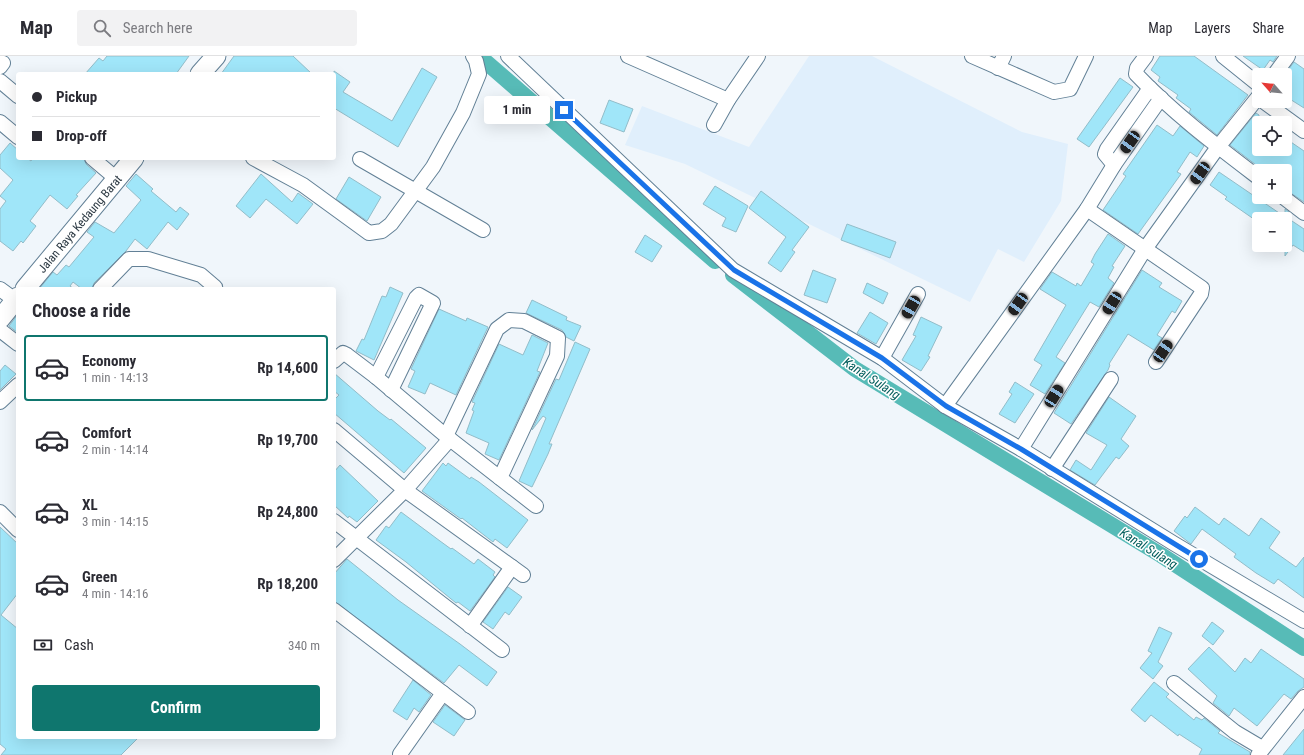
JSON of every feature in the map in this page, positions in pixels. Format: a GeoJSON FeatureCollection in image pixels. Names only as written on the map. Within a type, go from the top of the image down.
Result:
{"type":"FeatureCollection","features":[{"type":"Feature","properties":{"kind":"street"},"geometry":{"type":"LineString","coordinates":[[202,72],[216,56]]}},
{"type":"Feature","properties":{"kind":"street"},"geometry":{"type":"LineString","coordinates":[[258,160],[303,185],[369,233],[382,231],[391,224],[433,167],[463,113],[479,74],[473,56]]}},
{"type":"Feature","properties":{"kind":"street"},"geometry":{"type":"LineString","coordinates":[[508,56],[734,270],[882,358],[946,406],[1021,449],[1173,543],[1304,621]]}},
{"type":"Feature","properties":{"kind":"street"},"geometry":{"type":"LineString","coordinates":[[628,56],[728,100]]}},
{"type":"Feature","properties":{"kind":"street"},"geometry":{"type":"LineString","coordinates":[[714,125],[728,100],[758,56]]}},
{"type":"Feature","properties":{"kind":"street"},"geometry":{"type":"LineString","coordinates":[[972,56],[1001,62],[1054,92],[1070,89],[1086,56]]}},
{"type":"Feature","properties":{"kind":"street"},"geometry":{"type":"LineString","coordinates":[[1146,56],[1137,68],[1136,74],[1161,98],[1218,147],[1252,173]]}},
{"type":"Feature","properties":{"kind":"street"},"geometry":{"type":"LineString","coordinates":[[1223,56],[1252,87]]}},
{"type":"Feature","properties":{"kind":"street"},"geometry":{"type":"LineString","coordinates":[[1279,68],[1288,56]]}},
{"type":"Feature","properties":{"kind":"street"},"geometry":{"type":"LineString","coordinates":[[0,62],[3,63],[0,67]]}},
{"type":"Feature","properties":{"kind":"street"},"geometry":{"type":"LineString","coordinates":[[0,81],[16,94]]}},
{"type":"Feature","properties":{"kind":"street"},"geometry":{"type":"LineString","coordinates":[[1114,165],[1105,154],[1107,149],[1150,88]]}},
{"type":"Feature","properties":{"kind":"street"},"geometry":{"type":"LineString","coordinates":[[946,406],[1030,285],[1087,209],[1114,165],[1161,98]]}},
{"type":"Feature","properties":{"kind":"street"},"geometry":{"type":"LineString","coordinates":[[1021,449],[1145,250],[1218,147],[1252,105]]}},
{"type":"Feature","properties":{"kind":"street"},"geometry":{"type":"LineString","coordinates":[[1276,108],[1304,131]]}},
{"type":"Feature","properties":{"kind":"street"},"geometry":{"type":"LineString","coordinates":[[0,122],[16,135]]}},
{"type":"Feature","properties":{"kind":"street"},"geometry":{"type":"LineString","coordinates":[[360,159],[483,230]]}},
{"type":"Feature","properties":{"kind":"street"},"geometry":{"type":"LineString","coordinates":[[94,160],[118,180]]}},
{"type":"Feature","properties":{"kind":"street","name":"Jalan Raya Kedaung Barat"},"geometry":{"type":"LineString","coordinates":[[27,287],[118,180],[133,160]]}},
{"type":"Feature","properties":{"kind":"street"},"geometry":{"type":"LineString","coordinates":[[1292,203],[1304,213]]}},
{"type":"Feature","properties":{"kind":"street"},"geometry":{"type":"LineString","coordinates":[[1087,209],[1202,288],[1201,294],[1156,362]]}},
{"type":"Feature","properties":{"kind":"street"},"geometry":{"type":"LineString","coordinates":[[102,287],[129,259],[148,259],[201,275],[215,287]]}},
{"type":"Feature","properties":{"kind":"street"},"geometry":{"type":"LineString","coordinates":[[0,289],[16,295]]}},
{"type":"Feature","properties":{"kind":"street"},"geometry":{"type":"LineString","coordinates":[[882,358],[918,294]]}},
{"type":"Feature","properties":{"kind":"street"},"geometry":{"type":"LineString","coordinates":[[376,377],[416,297],[419,295],[433,303],[391,390]]}},
{"type":"Feature","properties":{"kind":"street","name":"Jalan Raya Kedaung Barat"},"geometry":{"type":"LineString","coordinates":[[0,319],[16,300]]}},
{"type":"Feature","properties":{"kind":"street"},"geometry":{"type":"LineString","coordinates":[[336,558],[405,490],[448,438],[497,329],[510,320],[524,321],[558,338],[557,356],[500,478]]}},
{"type":"Feature","properties":{"kind":"street"},"geometry":{"type":"LineString","coordinates":[[0,330],[16,342]]}},
{"type":"Feature","properties":{"kind":"street"},"geometry":{"type":"LineString","coordinates":[[336,359],[343,353],[376,377],[448,438],[536,506]]}},
{"type":"Feature","properties":{"kind":"street"},"geometry":{"type":"LineString","coordinates":[[1052,469],[1111,379]]}},
{"type":"Feature","properties":{"kind":"street"},"geometry":{"type":"LineString","coordinates":[[0,402],[16,387]]}},
{"type":"Feature","properties":{"kind":"street"},"geometry":{"type":"LineString","coordinates":[[336,432],[405,490],[523,575]]}},
{"type":"Feature","properties":{"kind":"street"},"geometry":{"type":"LineString","coordinates":[[0,512],[16,528]]}},
{"type":"Feature","properties":{"kind":"street"},"geometry":{"type":"LineString","coordinates":[[336,523],[355,539],[502,650]]}},
{"type":"Feature","properties":{"kind":"street"},"geometry":{"type":"LineString","coordinates":[[470,626],[512,567]]}},
{"type":"Feature","properties":{"kind":"street"},"geometry":{"type":"LineString","coordinates":[[336,612],[468,712]]}},
{"type":"Feature","properties":{"kind":"street"},"geometry":{"type":"LineString","coordinates":[[1174,683],[1260,752],[1304,697]]}},
{"type":"Feature","properties":{"kind":"street"},"geometry":{"type":"LineString","coordinates":[[400,754],[443,693]]}},
{"type":"Feature","properties":{"kind":"shaded area"},"geometry":{"type":"Polygon","coordinates":[[[809,56],[872,56],[1022,132],[1068,144],[1061,201],[1024,262],[998,249],[970,302],[685,164],[625,145],[642,106],[749,147],[809,56]]]}},
{"type":"Feature","properties":{"kind":"building"},"geometry":{"type":"Polygon","coordinates":[[[107,56],[189,56],[177,72],[87,72],[99,58],[103,61],[107,56]]]}},
{"type":"Feature","properties":{"kind":"building"},"geometry":{"type":"Polygon","coordinates":[[[234,56],[293,56],[310,72],[222,72],[234,56]]]}},
{"type":"Feature","properties":{"kind":"building"},"geometry":{"type":"Polygon","coordinates":[[[1160,56],[1194,56],[1248,95],[1217,135],[1189,112],[1191,109],[1176,98],[1178,95],[1158,81],[1160,77],[1151,70],[1160,56]]]}},
{"type":"Feature","properties":{"kind":"building"},"geometry":{"type":"Polygon","coordinates":[[[1243,56],[1277,56],[1273,62],[1270,60],[1264,68],[1260,68],[1243,56]]]}},
{"type":"Feature","properties":{"kind":"building"},"geometry":{"type":"Polygon","coordinates":[[[1294,62],[1304,69],[1304,108],[1292,100],[1292,68],[1290,68],[1294,62]]]}},
{"type":"Feature","properties":{"kind":"building"},"geometry":{"type":"Polygon","coordinates":[[[422,68],[437,77],[398,147],[336,109],[336,72],[350,82],[343,92],[392,121],[422,68]]]}},
{"type":"Feature","properties":{"kind":"building"},"geometry":{"type":"Polygon","coordinates":[[[1120,78],[1133,87],[1089,147],[1077,139],[1120,78]]]}},
{"type":"Feature","properties":{"kind":"building"},"geometry":{"type":"Polygon","coordinates":[[[609,100],[633,109],[624,132],[600,123],[609,100]]]}},
{"type":"Feature","properties":{"kind":"building"},"geometry":{"type":"Polygon","coordinates":[[[1252,118],[1252,156],[1292,156],[1292,143],[1304,151],[1304,202],[1292,194],[1292,164],[1255,164],[1230,145],[1252,118]]]}},
{"type":"Feature","properties":{"kind":"building"},"geometry":{"type":"Polygon","coordinates":[[[1157,125],[1173,136],[1180,126],[1204,146],[1197,157],[1190,152],[1177,172],[1181,174],[1138,234],[1103,210],[1126,176],[1123,174],[1157,125]]]}},
{"type":"Feature","properties":{"kind":"building"},"geometry":{"type":"Polygon","coordinates":[[[10,143],[16,148],[16,160],[85,160],[86,164],[96,173],[76,195],[78,196],[67,209],[50,195],[30,221],[36,226],[23,243],[21,241],[13,251],[0,241],[0,209],[6,201],[0,196],[13,180],[0,168],[0,155],[10,143]]]}},
{"type":"Feature","properties":{"kind":"building"},"geometry":{"type":"Polygon","coordinates":[[[1219,172],[1252,194],[1252,204],[1266,204],[1278,212],[1252,212],[1252,218],[1225,199],[1227,197],[1210,185],[1219,172]]]}},
{"type":"Feature","properties":{"kind":"building"},"geometry":{"type":"Polygon","coordinates":[[[136,174],[153,189],[151,191],[176,212],[180,207],[189,214],[177,230],[168,222],[147,249],[135,239],[126,251],[94,283],[93,287],[79,287],[73,282],[70,286],[71,287],[41,287],[53,272],[57,275],[66,265],[69,267],[94,237],[87,232],[95,222],[114,233],[141,200],[126,186],[136,174]]]}},
{"type":"Feature","properties":{"kind":"building"},"geometry":{"type":"Polygon","coordinates":[[[261,174],[292,202],[298,193],[313,204],[297,224],[266,199],[250,218],[236,206],[261,174]]]}},
{"type":"Feature","properties":{"kind":"building"},"geometry":{"type":"Polygon","coordinates":[[[349,177],[381,197],[367,221],[336,199],[349,177]]]}},
{"type":"Feature","properties":{"kind":"building"},"geometry":{"type":"Polygon","coordinates":[[[715,186],[748,206],[736,232],[722,226],[726,218],[703,204],[715,186]]]}},
{"type":"Feature","properties":{"kind":"building"},"geometry":{"type":"Polygon","coordinates":[[[761,191],[809,227],[792,250],[795,252],[781,272],[768,263],[786,237],[749,208],[761,191]]]}},
{"type":"Feature","properties":{"kind":"building"},"geometry":{"type":"Polygon","coordinates":[[[1292,221],[1304,229],[1304,252],[1293,245],[1292,246],[1292,221]]]}},
{"type":"Feature","properties":{"kind":"building"},"geometry":{"type":"Polygon","coordinates":[[[847,224],[896,242],[890,258],[841,240],[847,224]]]}},
{"type":"Feature","properties":{"kind":"building"},"geometry":{"type":"Polygon","coordinates":[[[1108,234],[1125,246],[1112,266],[1114,267],[1108,278],[1114,283],[1099,307],[1090,302],[1056,357],[1065,363],[1045,394],[1030,385],[1042,365],[1034,360],[1066,305],[1040,289],[1052,272],[1076,286],[1077,283],[1081,286],[1094,264],[1091,262],[1095,254],[1108,234]]]}},
{"type":"Feature","properties":{"kind":"building"},"geometry":{"type":"Polygon","coordinates":[[[645,235],[662,246],[652,262],[635,252],[645,235]]]}},
{"type":"Feature","properties":{"kind":"building"},"geometry":{"type":"Polygon","coordinates":[[[813,270],[836,279],[827,303],[804,295],[813,270]]]}},
{"type":"Feature","properties":{"kind":"building"},"geometry":{"type":"Polygon","coordinates":[[[1142,270],[1162,283],[1159,287],[1182,301],[1175,313],[1172,311],[1157,335],[1162,338],[1154,350],[1128,334],[1109,364],[1108,370],[1071,424],[1054,413],[1142,270]]]}},
{"type":"Feature","properties":{"kind":"building"},"geometry":{"type":"Polygon","coordinates":[[[867,283],[888,293],[883,304],[863,293],[867,283]]]}},
{"type":"Feature","properties":{"kind":"building"},"geometry":{"type":"Polygon","coordinates":[[[390,287],[403,293],[374,360],[356,351],[362,339],[364,340],[382,296],[386,297],[390,287]]]}},
{"type":"Feature","properties":{"kind":"building"},"geometry":{"type":"Polygon","coordinates":[[[532,300],[567,317],[566,320],[581,326],[574,341],[566,337],[562,330],[526,313],[532,300]]]}},
{"type":"Feature","properties":{"kind":"building"},"geometry":{"type":"Polygon","coordinates":[[[439,309],[466,321],[467,318],[488,327],[456,395],[430,383],[425,394],[408,387],[415,371],[411,369],[439,309]]]}},
{"type":"Feature","properties":{"kind":"building"},"geometry":{"type":"Polygon","coordinates":[[[870,312],[888,323],[876,344],[857,333],[870,312]]]}},
{"type":"Feature","properties":{"kind":"building"},"geometry":{"type":"Polygon","coordinates":[[[16,317],[16,331],[9,326],[16,317]]]}},
{"type":"Feature","properties":{"kind":"building"},"geometry":{"type":"Polygon","coordinates":[[[921,317],[942,327],[928,356],[930,357],[921,371],[902,360],[916,336],[913,335],[921,317]]]}},
{"type":"Feature","properties":{"kind":"building"},"geometry":{"type":"Polygon","coordinates":[[[532,335],[548,343],[537,371],[540,372],[499,460],[485,454],[489,443],[466,433],[474,411],[472,410],[475,403],[472,402],[499,344],[523,355],[532,335]]]}},
{"type":"Feature","properties":{"kind":"building"},"geometry":{"type":"Polygon","coordinates":[[[575,342],[590,349],[549,444],[552,444],[548,454],[532,487],[519,481],[546,418],[543,416],[532,430],[556,379],[559,380],[575,342]]]}},
{"type":"Feature","properties":{"kind":"building"},"geometry":{"type":"Polygon","coordinates":[[[5,365],[16,374],[0,390],[0,371],[5,365]]]}},
{"type":"Feature","properties":{"kind":"building"},"geometry":{"type":"Polygon","coordinates":[[[336,375],[378,411],[390,420],[391,419],[426,448],[404,473],[336,415],[336,398],[339,395],[336,393],[336,375]]]}},
{"type":"Feature","properties":{"kind":"building"},"geometry":{"type":"Polygon","coordinates":[[[1015,382],[1034,394],[1015,423],[999,414],[1012,394],[1009,392],[1015,382]]]}},
{"type":"Feature","properties":{"kind":"building"},"geometry":{"type":"Polygon","coordinates":[[[1109,397],[1136,416],[1121,439],[1129,446],[1119,459],[1116,457],[1095,485],[1070,470],[1076,460],[1091,470],[1107,445],[1086,433],[1109,397]]]}},
{"type":"Feature","properties":{"kind":"building"},"geometry":{"type":"Polygon","coordinates":[[[443,463],[446,466],[448,463],[470,479],[471,477],[479,482],[528,520],[507,548],[495,539],[493,542],[462,518],[461,519],[422,491],[443,463]]]}},
{"type":"Feature","properties":{"kind":"building"},"geometry":{"type":"Polygon","coordinates":[[[340,465],[378,501],[357,522],[349,516],[348,518],[336,507],[336,470],[340,465]]]}},
{"type":"Feature","properties":{"kind":"building"},"geometry":{"type":"Polygon","coordinates":[[[1195,507],[1219,525],[1224,518],[1249,536],[1261,518],[1280,532],[1269,548],[1296,567],[1304,557],[1304,598],[1278,579],[1274,584],[1256,573],[1234,557],[1236,554],[1202,529],[1191,544],[1174,531],[1185,516],[1187,518],[1195,507]]]}},
{"type":"Feature","properties":{"kind":"building"},"geometry":{"type":"Polygon","coordinates":[[[401,512],[474,564],[478,559],[495,572],[493,575],[495,577],[470,611],[458,602],[456,603],[406,562],[376,540],[386,526],[389,528],[401,512]]]}},
{"type":"Feature","properties":{"kind":"building"},"geometry":{"type":"Polygon","coordinates":[[[0,527],[16,542],[16,596],[1,615],[16,627],[16,739],[137,739],[121,755],[1,755],[6,749],[0,744],[0,527]]]}},
{"type":"Feature","properties":{"kind":"building"},"geometry":{"type":"Polygon","coordinates":[[[347,559],[398,600],[497,672],[487,686],[459,665],[444,683],[336,602],[336,572],[347,559]]]}},
{"type":"Feature","properties":{"kind":"building"},"geometry":{"type":"Polygon","coordinates":[[[508,587],[522,597],[509,615],[505,612],[493,629],[483,622],[508,587]]]}},
{"type":"Feature","properties":{"kind":"building"},"geometry":{"type":"Polygon","coordinates":[[[1212,622],[1224,631],[1213,645],[1202,636],[1212,622]]]}},
{"type":"Feature","properties":{"kind":"building"},"geometry":{"type":"Polygon","coordinates":[[[1159,627],[1172,633],[1158,662],[1163,666],[1153,679],[1140,668],[1152,653],[1148,651],[1159,627]]]}},
{"type":"Feature","properties":{"kind":"building"},"geometry":{"type":"Polygon","coordinates":[[[1209,647],[1235,672],[1245,658],[1251,663],[1261,649],[1304,679],[1304,687],[1291,699],[1284,694],[1257,726],[1234,708],[1229,716],[1213,703],[1217,696],[1188,669],[1209,647]]]}},
{"type":"Feature","properties":{"kind":"building"},"geometry":{"type":"Polygon","coordinates":[[[413,680],[431,695],[419,712],[414,708],[407,720],[393,711],[413,680]]]}},
{"type":"Feature","properties":{"kind":"building"},"geometry":{"type":"Polygon","coordinates":[[[1154,682],[1169,694],[1166,697],[1194,720],[1196,717],[1202,720],[1204,718],[1220,731],[1218,733],[1250,752],[1250,755],[1199,755],[1202,749],[1179,734],[1178,736],[1151,715],[1145,722],[1131,710],[1154,682]]]}},
{"type":"Feature","properties":{"kind":"building"},"geometry":{"type":"Polygon","coordinates":[[[445,705],[465,720],[454,736],[433,722],[445,705]]]}},
{"type":"Feature","properties":{"kind":"building"},"geometry":{"type":"Polygon","coordinates":[[[1304,729],[1304,755],[1283,755],[1304,729]]]}},
{"type":"Feature","properties":{"kind":"waterway","name":"Kanal Sulang"},"geometry":{"type":"LineString","coordinates":[[479,56],[715,261]]}},
{"type":"Feature","properties":{"kind":"waterway","name":"Kanal Sulang"},"geometry":{"type":"LineString","coordinates":[[733,275],[855,369],[1161,555],[1304,648]]}},
{"type":"Feature","properties":{"kind":"route"},"geometry":{"type":"LineString","coordinates":[[564,110],[734,270],[882,358],[946,406],[1021,449],[1199,559]]}}]}
